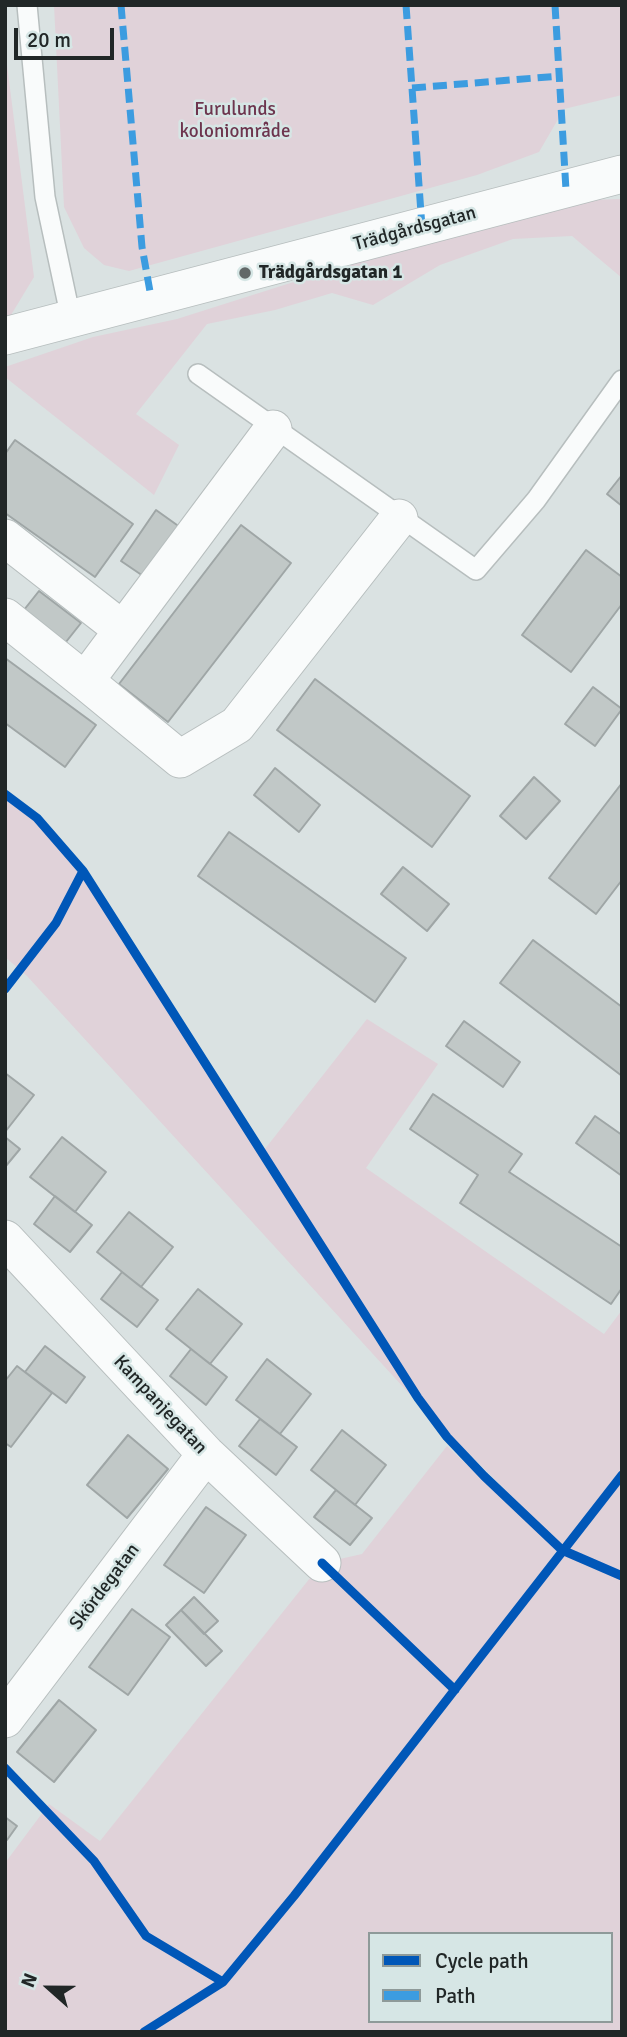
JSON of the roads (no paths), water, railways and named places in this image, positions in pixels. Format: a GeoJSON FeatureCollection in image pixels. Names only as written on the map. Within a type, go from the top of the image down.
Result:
{"type":"FeatureCollection","features":[{"type":"Feature","properties":{"kind":"street","name":"Trädgårdsgatan"},"geometry":{"type":"LineString","coordinates":[[5,336],[622,174]]}},
{"type":"Feature","properties":{"kind":"street"},"geometry":{"type":"LineString","coordinates":[[85,681],[273,429]]}},
{"type":"Feature","properties":{"kind":"street"},"geometry":{"type":"LineString","coordinates":[[5,617],[180,759],[237,725],[399,518]]}},
{"type":"Feature","properties":{"kind":"street"},"geometry":{"type":"LineString","coordinates":[[5,538],[123,630]]}},
{"type":"Feature","properties":{"kind":"street","name":"Kampanjegatan"},"geometry":{"type":"LineString","coordinates":[[5,1239],[206,1454],[323,1563]]}},
{"type":"Feature","properties":{"kind":"street","name":"Skördegatan"},"geometry":{"type":"LineString","coordinates":[[5,1719],[206,1454]]}},
{"type":"Feature","properties":{"kind":"lane"},"geometry":{"type":"LineString","coordinates":[[27,5],[45,197],[71,319]]}},
{"type":"Feature","properties":{"kind":"lane"},"geometry":{"type":"LineString","coordinates":[[198,374],[476,570],[536,500],[622,380]]}},
{"type":"Feature","properties":{"kind":"place","name":"Trädgårdsgatan 1"},"geometry":{"type":"Point","coordinates":[245,273]}},
{"type":"Feature","properties":{"kind":"park label","name":"Furulunds koloniområde"},"geometry":{"type":"Point","coordinates":[235,121]}}]}
